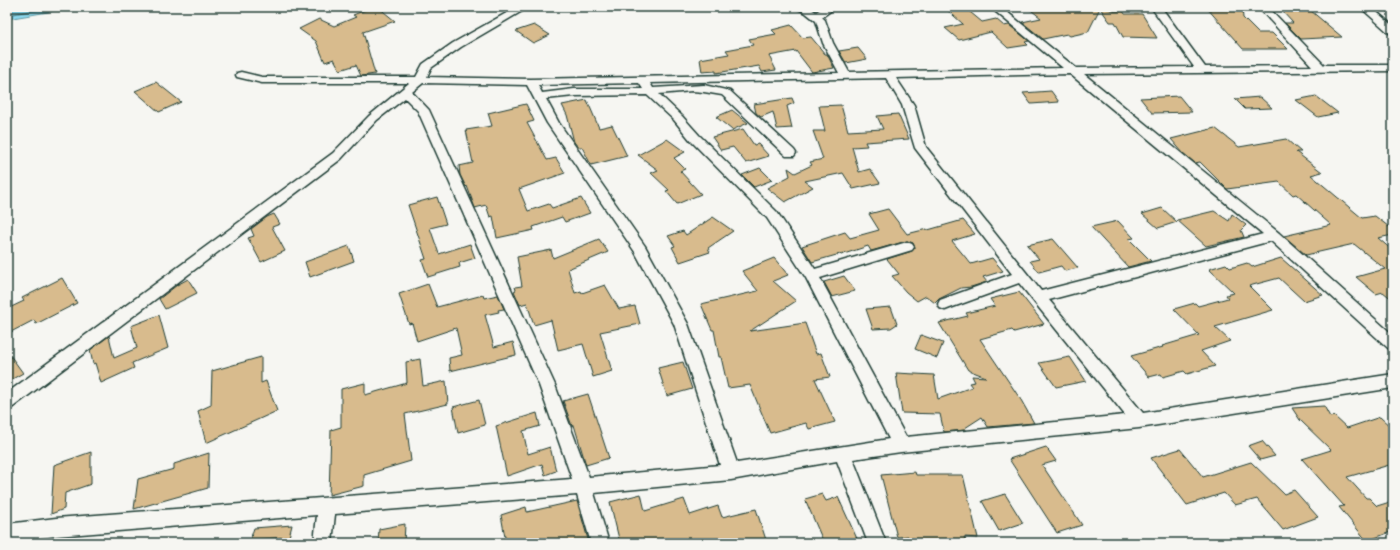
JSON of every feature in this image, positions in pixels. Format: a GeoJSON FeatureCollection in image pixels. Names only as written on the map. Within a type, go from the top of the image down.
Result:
{"type":"FeatureCollection","features":[{"type":"Feature","properties":{"kind":"street"},"geometry":{"type":"LineString","coordinates":[[7,402],[337,156],[373,118],[420,80],[427,66],[457,45],[524,7]]}},
{"type":"Feature","properties":{"kind":"street"},"geometry":{"type":"LineString","coordinates":[[799,7],[817,16],[828,43],[846,76]]}},
{"type":"Feature","properties":{"kind":"street"},"geometry":{"type":"LineString","coordinates":[[817,16],[832,7]]}},
{"type":"Feature","properties":{"kind":"street"},"geometry":{"type":"LineString","coordinates":[[994,7],[1274,236],[1393,344]]}},
{"type":"Feature","properties":{"kind":"street"},"geometry":{"type":"LineString","coordinates":[[1156,7],[1202,70]]}},
{"type":"Feature","properties":{"kind":"street"},"geometry":{"type":"LineString","coordinates":[[1263,7],[1321,69]]}},
{"type":"Feature","properties":{"kind":"street"},"geometry":{"type":"LineString","coordinates":[[1365,7],[1393,31]]}},
{"type":"Feature","properties":{"kind":"street"},"geometry":{"type":"LineString","coordinates":[[538,97],[566,92],[634,93],[647,86],[846,76],[1073,71],[1393,68]]}},
{"type":"Feature","properties":{"kind":"street"},"geometry":{"type":"LineString","coordinates":[[241,74],[262,80],[530,82],[717,89],[726,93],[790,153]]}},
{"type":"Feature","properties":{"kind":"street"},"geometry":{"type":"LineString","coordinates":[[890,75],[894,86],[908,104],[916,136],[921,148],[1139,421]]}},
{"type":"Feature","properties":{"kind":"street"},"geometry":{"type":"LineString","coordinates":[[530,82],[553,123],[640,249],[681,324],[730,472]]}},
{"type":"Feature","properties":{"kind":"street"},"geometry":{"type":"LineString","coordinates":[[647,86],[695,138],[772,215],[812,275],[901,445]]}},
{"type":"Feature","properties":{"kind":"street"},"geometry":{"type":"LineString","coordinates":[[406,92],[423,110],[544,378],[583,486],[600,543]]}},
{"type":"Feature","properties":{"kind":"street"},"geometry":{"type":"LineString","coordinates":[[1038,296],[1274,236]]}},
{"type":"Feature","properties":{"kind":"street"},"geometry":{"type":"LineString","coordinates":[[812,275],[907,247]]}},
{"type":"Feature","properties":{"kind":"street"},"geometry":{"type":"LineString","coordinates":[[945,304],[1022,276]]}},
{"type":"Feature","properties":{"kind":"street"},"geometry":{"type":"LineString","coordinates":[[7,534],[56,527],[583,486],[730,472],[842,453],[901,445],[1139,421],[1393,381]]}},
{"type":"Feature","properties":{"kind":"street"},"geometry":{"type":"LineString","coordinates":[[842,453],[877,543]]}},
{"type":"Feature","properties":{"kind":"street"},"geometry":{"type":"LineString","coordinates":[[323,543],[327,506]]}},
{"type":"Feature","properties":{"kind":"water"},"geometry":{"type":"Polygon","coordinates":[[[7,7],[68,7],[7,19],[7,7]]]}},
{"type":"Feature","properties":{"kind":"building"},"geometry":{"type":"Polygon","coordinates":[[[373,7],[378,7],[395,21],[363,32],[375,74],[361,76],[356,65],[340,70],[334,59],[325,62],[316,41],[299,29],[319,19],[334,26],[356,17],[353,15],[373,7]]]}},
{"type":"Feature","properties":{"kind":"building"},"geometry":{"type":"Polygon","coordinates":[[[944,7],[964,7],[982,22],[996,19],[1004,26],[1009,25],[1029,41],[1025,42],[1028,45],[1008,48],[991,32],[959,40],[945,28],[963,24],[944,7]]]}},
{"type":"Feature","properties":{"kind":"building"},"geometry":{"type":"Polygon","coordinates":[[[1027,7],[1101,7],[1114,11],[1123,11],[1125,14],[1142,14],[1157,38],[1123,37],[1115,22],[1110,22],[1100,8],[1088,32],[1070,36],[1067,34],[1043,39],[1022,22],[1041,18],[1027,7]]]}},
{"type":"Feature","properties":{"kind":"building"},"geometry":{"type":"Polygon","coordinates":[[[1206,7],[1242,7],[1243,18],[1258,33],[1272,33],[1288,49],[1243,49],[1206,7]]]}},
{"type":"Feature","properties":{"kind":"building"},"geometry":{"type":"Polygon","coordinates":[[[1281,10],[1310,10],[1342,37],[1301,39],[1285,23],[1293,23],[1281,10]]]}},
{"type":"Feature","properties":{"kind":"building"},"geometry":{"type":"Polygon","coordinates":[[[534,25],[550,35],[533,43],[516,31],[534,25]]]}},
{"type":"Feature","properties":{"kind":"building"},"geometry":{"type":"Polygon","coordinates":[[[791,25],[803,38],[811,37],[825,54],[827,54],[834,68],[812,72],[796,51],[769,56],[776,70],[762,72],[759,66],[716,73],[716,71],[702,72],[700,59],[729,54],[726,50],[753,45],[749,39],[776,34],[772,30],[791,25]]]}},
{"type":"Feature","properties":{"kind":"building"},"geometry":{"type":"Polygon","coordinates":[[[858,48],[867,59],[846,63],[839,51],[858,48]]]}},
{"type":"Feature","properties":{"kind":"building"},"geometry":{"type":"Polygon","coordinates":[[[156,82],[181,102],[159,112],[135,91],[156,82]]]}},
{"type":"Feature","properties":{"kind":"building"},"geometry":{"type":"Polygon","coordinates":[[[1051,91],[1059,102],[1031,104],[1023,93],[1051,91]]]}},
{"type":"Feature","properties":{"kind":"building"},"geometry":{"type":"Polygon","coordinates":[[[1179,96],[1192,112],[1152,113],[1140,98],[1179,96]]]}},
{"type":"Feature","properties":{"kind":"building"},"geometry":{"type":"Polygon","coordinates":[[[1316,96],[1338,113],[1318,117],[1296,100],[1316,96]]]}},
{"type":"Feature","properties":{"kind":"building"},"geometry":{"type":"Polygon","coordinates":[[[1260,97],[1272,108],[1245,109],[1235,99],[1260,97]]]}},
{"type":"Feature","properties":{"kind":"building"},"geometry":{"type":"Polygon","coordinates":[[[792,98],[794,103],[787,106],[792,128],[777,129],[773,112],[761,117],[756,113],[754,104],[792,98]]]}},
{"type":"Feature","properties":{"kind":"building"},"geometry":{"type":"Polygon","coordinates":[[[587,100],[599,128],[612,125],[627,156],[591,165],[582,147],[578,147],[574,142],[567,115],[562,105],[587,100]]]}},
{"type":"Feature","properties":{"kind":"building"},"geometry":{"type":"Polygon","coordinates":[[[526,104],[534,121],[527,123],[547,160],[556,158],[565,173],[519,189],[528,211],[549,204],[552,208],[581,198],[590,213],[565,222],[562,217],[533,227],[534,230],[497,238],[493,216],[490,217],[486,205],[475,208],[467,186],[466,187],[460,175],[459,166],[473,163],[466,130],[492,126],[488,113],[526,104]]]}},
{"type":"Feature","properties":{"kind":"building"},"geometry":{"type":"Polygon","coordinates":[[[841,105],[848,131],[883,129],[877,116],[898,114],[909,139],[865,142],[867,146],[852,147],[859,172],[870,169],[880,183],[853,189],[843,173],[805,181],[813,187],[785,202],[767,188],[790,176],[788,168],[795,173],[812,165],[810,162],[823,159],[813,131],[825,131],[819,106],[841,105]]]}},
{"type":"Feature","properties":{"kind":"building"},"geometry":{"type":"Polygon","coordinates":[[[732,110],[748,123],[732,130],[716,117],[732,110]]]}},
{"type":"Feature","properties":{"kind":"building"},"geometry":{"type":"Polygon","coordinates":[[[1215,128],[1239,147],[1286,139],[1301,152],[1296,152],[1322,172],[1311,175],[1362,218],[1375,216],[1393,230],[1393,235],[1378,238],[1393,251],[1393,300],[1383,292],[1376,294],[1356,277],[1385,269],[1354,244],[1306,255],[1284,236],[1331,225],[1296,194],[1293,195],[1279,182],[1227,189],[1200,162],[1195,163],[1183,153],[1171,139],[1215,128]]]}},
{"type":"Feature","properties":{"kind":"building"},"geometry":{"type":"Polygon","coordinates":[[[743,129],[754,145],[758,144],[769,156],[746,163],[733,147],[721,150],[712,137],[743,129]]]}},
{"type":"Feature","properties":{"kind":"building"},"geometry":{"type":"Polygon","coordinates":[[[667,139],[685,152],[674,158],[685,169],[680,171],[701,194],[677,204],[666,191],[669,190],[651,173],[658,170],[638,155],[667,139]]]}},
{"type":"Feature","properties":{"kind":"building"},"geometry":{"type":"Polygon","coordinates":[[[760,168],[772,180],[754,187],[742,175],[760,168]]]}},
{"type":"Feature","properties":{"kind":"building"},"geometry":{"type":"Polygon","coordinates":[[[437,197],[446,224],[430,228],[439,254],[470,244],[475,258],[459,263],[460,267],[428,277],[422,260],[426,259],[408,205],[437,197]]]}},
{"type":"Feature","properties":{"kind":"building"},"geometry":{"type":"Polygon","coordinates":[[[1162,208],[1177,222],[1158,228],[1142,214],[1162,208]]]}},
{"type":"Feature","properties":{"kind":"building"},"geometry":{"type":"Polygon","coordinates":[[[888,209],[907,234],[928,230],[963,220],[975,234],[952,241],[971,264],[992,258],[1003,271],[983,277],[987,282],[971,287],[961,288],[939,299],[935,303],[926,296],[917,301],[906,292],[892,276],[899,274],[887,259],[912,251],[915,248],[913,243],[907,241],[871,251],[868,246],[841,255],[840,254],[812,262],[802,246],[845,232],[850,238],[879,230],[869,214],[888,209]]]}},
{"type":"Feature","properties":{"kind":"building"},"geometry":{"type":"Polygon","coordinates":[[[1214,211],[1229,221],[1232,214],[1246,225],[1241,230],[1244,237],[1206,246],[1177,220],[1214,211]]]}},
{"type":"Feature","properties":{"kind":"building"},"geometry":{"type":"Polygon","coordinates":[[[274,214],[280,224],[272,227],[285,251],[261,262],[248,238],[254,236],[251,229],[267,217],[274,214]]]}},
{"type":"Feature","properties":{"kind":"building"},"geometry":{"type":"Polygon","coordinates":[[[713,217],[733,231],[708,248],[710,252],[680,262],[672,247],[675,246],[668,236],[683,231],[686,235],[713,217]]]}},
{"type":"Feature","properties":{"kind":"building"},"geometry":{"type":"Polygon","coordinates":[[[1118,221],[1134,238],[1129,239],[1151,261],[1128,267],[1091,227],[1118,221]]]}},
{"type":"Feature","properties":{"kind":"building"},"geometry":{"type":"Polygon","coordinates":[[[599,239],[608,252],[568,269],[575,293],[581,291],[582,293],[605,285],[619,309],[635,306],[640,324],[600,332],[612,371],[593,377],[583,344],[558,350],[551,320],[534,325],[527,303],[520,305],[514,291],[516,290],[515,287],[522,286],[517,257],[551,250],[553,258],[599,239]]]}},
{"type":"Feature","properties":{"kind":"building"},"geometry":{"type":"Polygon","coordinates":[[[1053,239],[1078,268],[1065,271],[1061,266],[1039,272],[1030,261],[1039,259],[1027,245],[1053,239]]]}},
{"type":"Feature","properties":{"kind":"building"},"geometry":{"type":"Polygon","coordinates":[[[349,246],[354,261],[310,277],[305,262],[349,246]]]}},
{"type":"Feature","properties":{"kind":"building"},"geometry":{"type":"Polygon","coordinates":[[[774,258],[788,275],[773,281],[796,301],[750,331],[805,323],[816,354],[821,353],[830,377],[815,379],[835,422],[809,429],[806,423],[770,433],[750,385],[728,388],[721,357],[719,357],[714,330],[712,330],[701,304],[758,291],[742,271],[774,258]]]}},
{"type":"Feature","properties":{"kind":"building"},"geometry":{"type":"Polygon","coordinates":[[[1281,258],[1323,295],[1304,301],[1279,278],[1249,286],[1273,310],[1215,327],[1230,341],[1201,351],[1215,366],[1187,374],[1184,371],[1163,377],[1161,374],[1149,377],[1131,356],[1199,335],[1174,309],[1195,303],[1198,306],[1228,298],[1226,295],[1234,293],[1209,269],[1226,264],[1230,268],[1247,263],[1252,267],[1281,258]]]}},
{"type":"Feature","properties":{"kind":"building"},"geometry":{"type":"Polygon","coordinates":[[[844,276],[855,291],[832,297],[824,282],[844,276]]]}},
{"type":"Feature","properties":{"kind":"building"},"geometry":{"type":"Polygon","coordinates":[[[62,278],[77,303],[36,324],[34,320],[7,334],[7,309],[24,301],[22,298],[62,278]]]}},
{"type":"Feature","properties":{"kind":"building"},"geometry":{"type":"Polygon","coordinates":[[[188,279],[197,293],[165,309],[159,299],[177,285],[188,279]]]}},
{"type":"Feature","properties":{"kind":"building"},"geometry":{"type":"Polygon","coordinates":[[[428,284],[437,307],[483,295],[484,298],[498,295],[504,309],[498,310],[499,312],[485,315],[494,347],[513,342],[516,355],[450,371],[449,358],[462,355],[456,328],[417,341],[412,323],[409,324],[399,294],[428,284]]]}},
{"type":"Feature","properties":{"kind":"building"},"geometry":{"type":"Polygon","coordinates":[[[1019,292],[1044,324],[1014,332],[1012,330],[980,339],[1021,400],[1034,423],[988,427],[982,417],[965,428],[965,430],[944,432],[940,414],[902,413],[896,373],[934,375],[938,399],[972,387],[969,383],[975,382],[972,376],[986,377],[968,370],[939,323],[968,316],[966,313],[995,306],[990,299],[1019,292]]]}},
{"type":"Feature","properties":{"kind":"building"},"geometry":{"type":"Polygon","coordinates":[[[891,307],[897,324],[891,328],[873,329],[866,309],[891,307]]]}},
{"type":"Feature","properties":{"kind":"building"},"geometry":{"type":"Polygon","coordinates":[[[159,315],[168,348],[132,363],[134,368],[101,383],[95,363],[93,364],[90,350],[109,336],[114,358],[137,348],[131,326],[159,315]]]}},
{"type":"Feature","properties":{"kind":"building"},"geometry":{"type":"Polygon","coordinates":[[[921,335],[943,343],[937,358],[915,349],[921,335]]]}},
{"type":"Feature","properties":{"kind":"building"},"geometry":{"type":"Polygon","coordinates":[[[7,351],[23,373],[7,382],[7,351]]]}},
{"type":"Feature","properties":{"kind":"building"},"geometry":{"type":"Polygon","coordinates":[[[261,357],[261,383],[266,381],[277,411],[206,443],[198,411],[211,405],[212,371],[261,357]]]}},
{"type":"Feature","properties":{"kind":"building"},"geometry":{"type":"Polygon","coordinates":[[[1070,357],[1086,381],[1056,387],[1039,363],[1070,357]]]}},
{"type":"Feature","properties":{"kind":"building"},"geometry":{"type":"Polygon","coordinates":[[[420,359],[423,386],[446,381],[448,404],[405,414],[411,461],[364,475],[364,486],[329,495],[331,430],[341,427],[341,389],[365,383],[365,395],[407,383],[406,362],[420,359]]]}},
{"type":"Feature","properties":{"kind":"building"},"geometry":{"type":"Polygon","coordinates":[[[683,362],[692,389],[667,396],[658,368],[683,362]]]}},
{"type":"Feature","properties":{"kind":"building"},"geometry":{"type":"Polygon","coordinates":[[[588,394],[609,458],[586,465],[574,425],[572,426],[563,401],[588,394]]]}},
{"type":"Feature","properties":{"kind":"building"},"geometry":{"type":"Polygon","coordinates":[[[479,400],[485,425],[458,433],[453,407],[479,400]]]}},
{"type":"Feature","properties":{"kind":"building"},"geometry":{"type":"Polygon","coordinates":[[[1324,406],[1330,417],[1334,416],[1347,428],[1380,417],[1393,429],[1393,464],[1347,477],[1366,498],[1369,498],[1377,506],[1393,501],[1393,531],[1367,541],[1339,507],[1344,506],[1302,459],[1331,450],[1300,420],[1292,408],[1324,406]]]}},
{"type":"Feature","properties":{"kind":"building"},"geometry":{"type":"Polygon","coordinates":[[[537,413],[540,426],[523,431],[528,454],[550,447],[556,471],[545,475],[542,464],[507,476],[496,426],[537,413]]]}},
{"type":"Feature","properties":{"kind":"building"},"geometry":{"type":"Polygon","coordinates":[[[1262,441],[1275,456],[1260,460],[1248,446],[1262,441]]]}},
{"type":"Feature","properties":{"kind":"building"},"geometry":{"type":"Polygon","coordinates":[[[1046,447],[1056,461],[1042,465],[1082,525],[1057,533],[1009,459],[1046,447]]]}},
{"type":"Feature","properties":{"kind":"building"},"geometry":{"type":"Polygon","coordinates":[[[1180,449],[1203,477],[1251,462],[1284,494],[1294,490],[1318,517],[1283,530],[1257,499],[1235,505],[1224,493],[1187,505],[1151,458],[1180,449]]]}},
{"type":"Feature","properties":{"kind":"building"},"geometry":{"type":"Polygon","coordinates":[[[91,452],[91,484],[65,493],[64,509],[51,514],[54,465],[91,452]]]}},
{"type":"Feature","properties":{"kind":"building"},"geometry":{"type":"Polygon","coordinates":[[[209,453],[208,488],[134,509],[138,479],[174,469],[174,464],[209,453]]]}},
{"type":"Feature","properties":{"kind":"building"},"geometry":{"type":"Polygon","coordinates":[[[915,472],[916,475],[963,475],[978,538],[964,537],[967,543],[909,543],[908,536],[897,537],[881,475],[915,472]]]}},
{"type":"Feature","properties":{"kind":"building"},"geometry":{"type":"Polygon","coordinates":[[[641,494],[645,511],[684,499],[690,515],[718,506],[722,517],[756,509],[767,543],[620,543],[610,502],[641,494]]]}},
{"type":"Feature","properties":{"kind":"building"},"geometry":{"type":"Polygon","coordinates":[[[822,494],[826,501],[838,497],[859,543],[824,543],[805,499],[822,494]]]}},
{"type":"Feature","properties":{"kind":"building"},"geometry":{"type":"Polygon","coordinates":[[[1005,494],[1023,523],[999,531],[982,501],[1005,494]]]}},
{"type":"Feature","properties":{"kind":"building"},"geometry":{"type":"Polygon","coordinates":[[[577,501],[589,543],[506,543],[501,515],[526,507],[527,512],[577,501]]]}},
{"type":"Feature","properties":{"kind":"building"},"geometry":{"type":"Polygon","coordinates":[[[405,524],[404,543],[378,543],[379,529],[405,524]]]}},
{"type":"Feature","properties":{"kind":"building"},"geometry":{"type":"Polygon","coordinates":[[[292,525],[289,537],[250,540],[254,528],[292,525]]]}}]}
